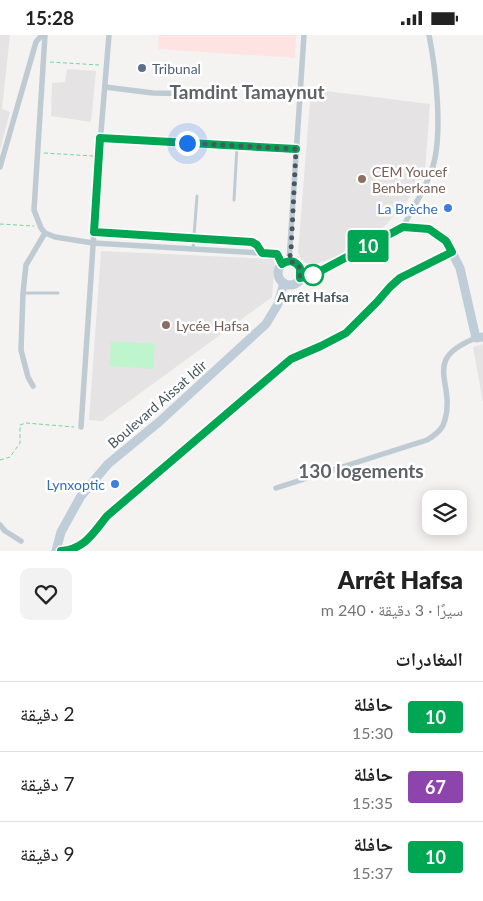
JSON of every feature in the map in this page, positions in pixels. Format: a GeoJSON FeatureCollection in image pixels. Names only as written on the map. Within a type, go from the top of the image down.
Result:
{"type":"FeatureCollection","features":[{"type":"Feature","properties":{"kind":"street"},"geometry":{"type":"LineString","coordinates":[[44,35],[34,210],[40,227],[45,233],[55,237],[93,243],[277,254],[285,262],[296,263],[300,268],[300,278]]}},
{"type":"Feature","properties":{"kind":"street"},"geometry":{"type":"LineString","coordinates":[[0,167],[36,42],[44,35]]}},
{"type":"Feature","properties":{"kind":"street"},"geometry":{"type":"LineString","coordinates":[[81,427],[98,157],[109,35]]}},
{"type":"Feature","properties":{"kind":"street"},"geometry":{"type":"LineString","coordinates":[[276,488],[427,441],[442,427],[447,411],[442,371],[445,361],[458,347],[480,337],[460,268],[446,241],[429,229],[403,227],[313,275],[300,278],[295,283],[289,285],[284,283],[278,275],[278,270],[291,251],[304,35]]}},
{"type":"Feature","properties":{"kind":"street"},"geometry":{"type":"LineString","coordinates":[[403,227],[431,171],[436,145],[438,127],[433,56],[429,35]]}},
{"type":"Feature","properties":{"kind":"street"},"geometry":{"type":"LineString","coordinates":[[105,87],[153,93],[204,94]]}},
{"type":"Feature","properties":{"kind":"street"},"geometry":{"type":"LineString","coordinates":[[100,138],[296,149]]}},
{"type":"Feature","properties":{"kind":"street"},"geometry":{"type":"LineString","coordinates":[[32,386],[21,350],[23,293],[26,265],[45,233]]}},
{"type":"Feature","properties":{"kind":"street"},"geometry":{"type":"LineString","coordinates":[[61,551],[73,550],[85,543],[114,510],[291,359],[346,333],[400,278],[452,252]]}},
{"type":"Feature","properties":{"kind":"street","name":"Boulevard Aissat Idir"},"geometry":{"type":"LineString","coordinates":[[56,551],[62,532],[81,496],[108,464],[160,422],[266,324],[278,304],[284,283]]}},
{"type":"Feature","properties":{"kind":"street"},"geometry":{"type":"LineString","coordinates":[[0,525],[5,531],[21,541]]}},
{"type":"Feature","properties":{"kind":"lane"},"geometry":{"type":"LineString","coordinates":[[234,201],[237,146]]}},
{"type":"Feature","properties":{"kind":"lane"},"geometry":{"type":"LineString","coordinates":[[194,249],[198,196]]}},
{"type":"Feature","properties":{"kind":"lane"},"geometry":{"type":"LineString","coordinates":[[94,232],[252,242],[257,245],[262,253]]}},
{"type":"Feature","properties":{"kind":"lane"},"geometry":{"type":"LineString","coordinates":[[23,293],[58,293]]}},
{"type":"Feature","properties":{"kind":"path"},"geometry":{"type":"LineString","coordinates":[[44,61],[107,65]]}},
{"type":"Feature","properties":{"kind":"path"},"geometry":{"type":"LineString","coordinates":[[38,153],[98,157]]}},
{"type":"Feature","properties":{"kind":"path"},"geometry":{"type":"LineString","coordinates":[[0,224],[40,227]]}},
{"type":"Feature","properties":{"kind":"path"},"geometry":{"type":"LineString","coordinates":[[0,459],[10,457],[20,443],[20,425],[26,423],[81,427]]}},
{"type":"Feature","properties":{"kind":"shaded area"},"geometry":{"type":"Polygon","coordinates":[[[0,35],[10,35],[2,109],[10,112],[0,150],[0,35]]]}},
{"type":"Feature","properties":{"kind":"shaded area"},"geometry":{"type":"Polygon","coordinates":[[[159,35],[296,35],[295,58],[158,49],[159,35]]]}},
{"type":"Feature","properties":{"kind":"shaded area"},"geometry":{"type":"Polygon","coordinates":[[[67,69],[96,71],[91,122],[51,116],[52,83],[65,82],[67,69]]]}},
{"type":"Feature","properties":{"kind":"shaded area","name":"CEM Youcef Benberkane"},"geometry":{"type":"Polygon","coordinates":[[[311,89],[430,104],[425,171],[410,197],[385,226],[335,257],[316,264],[306,263],[298,253],[311,89]]]}},
{"type":"Feature","properties":{"kind":"shaded area","name":"Lycée Hafsa"},"geometry":{"type":"Polygon","coordinates":[[[101,251],[275,259],[272,297],[102,421],[89,420],[101,251]]]}},
{"type":"Feature","properties":{"kind":"shaded area"},"geometry":{"type":"Polygon","coordinates":[[[483,344],[483,402],[473,347],[483,344]]]}},
{"type":"Feature","properties":{"kind":"green space"},"geometry":{"type":"Polygon","coordinates":[[[111,341],[155,344],[153,369],[110,366],[111,341]]]}},
{"type":"Feature","properties":{"kind":"bus line","name":"10"},"geometry":{"type":"LineString","coordinates":[[61,551],[73,550],[85,543],[107,516],[281,366],[301,353],[321,346],[346,333],[400,278],[452,252],[446,241],[429,229],[403,227],[313,275],[300,278],[302,272],[298,264],[292,261],[282,264],[277,254],[262,253],[257,245],[252,242],[94,232],[100,138],[296,149]]}},
{"type":"Feature","properties":{"kind":"place","name":"Tribunal"},"geometry":{"type":"Point","coordinates":[142,68]}},
{"type":"Feature","properties":{"kind":"place","name":"CEM Youcef Benberkane"},"geometry":{"type":"Point","coordinates":[362,179]}},
{"type":"Feature","properties":{"kind":"place","name":"La Brèche"},"geometry":{"type":"Point","coordinates":[448,208]}},
{"type":"Feature","properties":{"kind":"place","name":"Arrêt Hafsa"},"geometry":{"type":"Point","coordinates":[313,275]}},
{"type":"Feature","properties":{"kind":"place","name":"Lycée Hafsa"},"geometry":{"type":"Point","coordinates":[166,325]}},
{"type":"Feature","properties":{"kind":"place","name":"Lynxoptic"},"geometry":{"type":"Point","coordinates":[115,484]}},
{"type":"Feature","properties":{"kind":"district","name":"Tamdint Tamaynut"},"geometry":{"type":"Point","coordinates":[247,91]}},
{"type":"Feature","properties":{"kind":"district","name":"130 logements"},"geometry":{"type":"Point","coordinates":[361,470]}},
{"type":"Feature","properties":{"kind":"route"},"geometry":{"type":"LineString","coordinates":[[187,143],[296,149],[289,261],[298,264],[302,272],[300,278],[313,275]]}}]}
